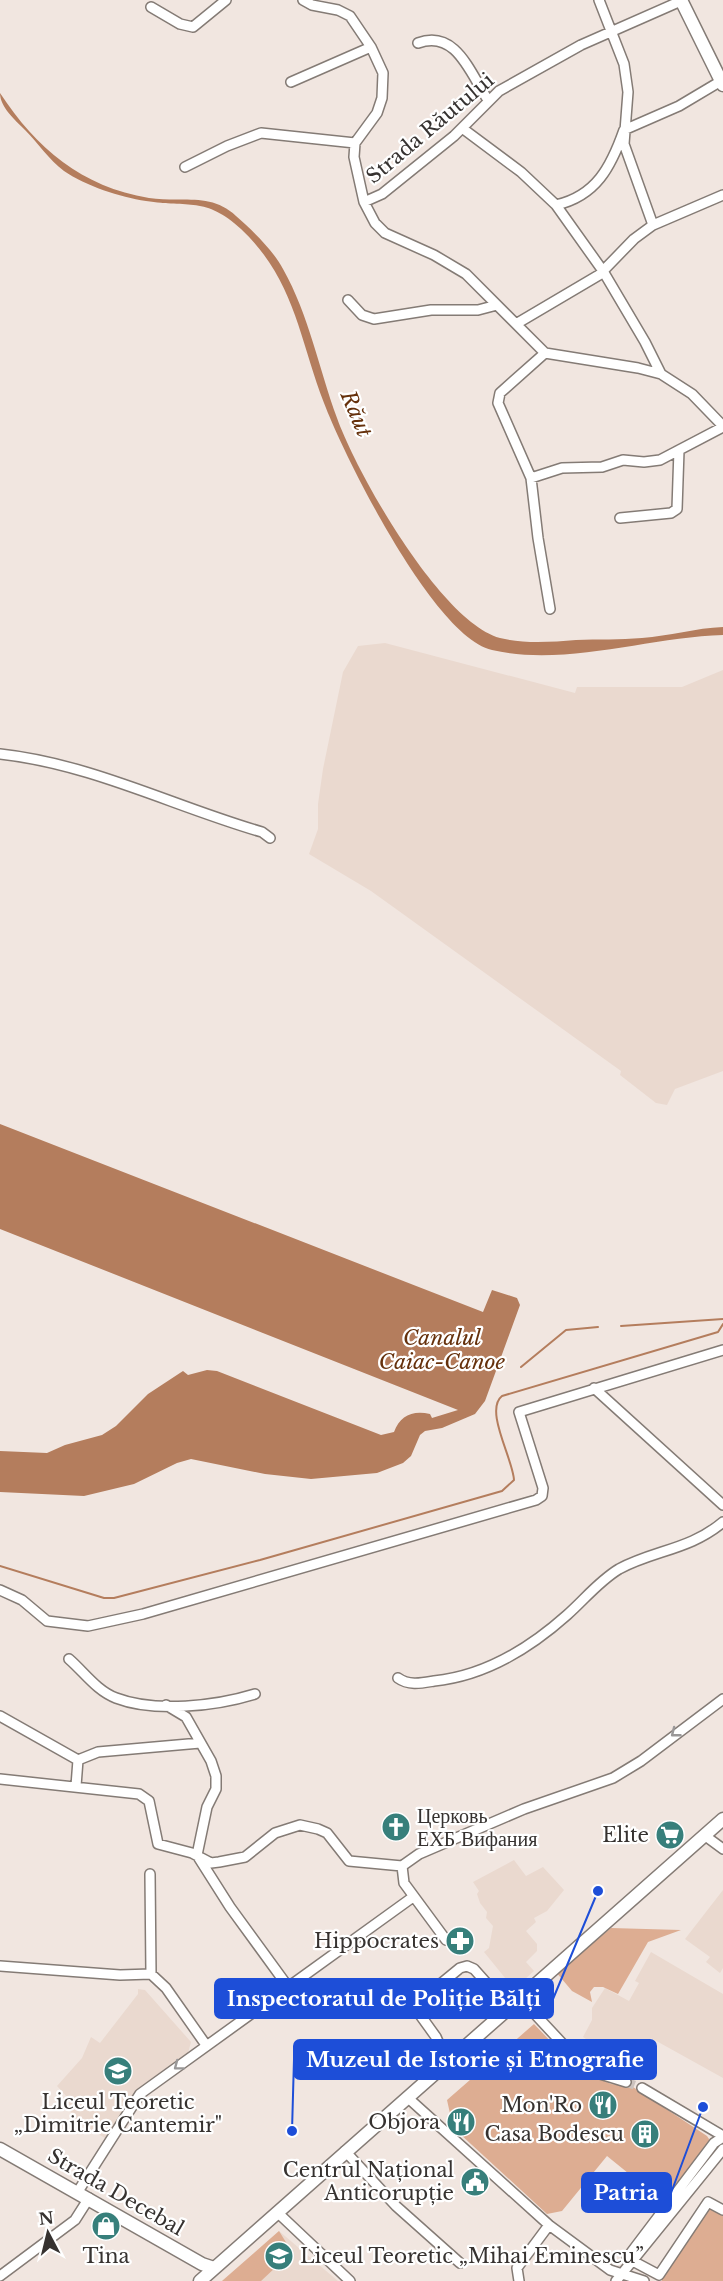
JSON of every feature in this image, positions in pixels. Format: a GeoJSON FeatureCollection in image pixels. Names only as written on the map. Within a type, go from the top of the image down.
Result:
{"type":"FeatureCollection","features":[{"type":"Feature","properties":{"kind":"main road"},"geometry":{"type":"LineString","coordinates":[[681,1],[722,83]]}},
{"type":"Feature","properties":{"kind":"main road"},"geometry":{"type":"LineString","coordinates":[[200,2281],[723,1819]]}},
{"type":"Feature","properties":{"kind":"main road","name":"Strada Decebal"},"geometry":{"type":"LineString","coordinates":[[0,2149],[202,2264],[214,2268]]}},
{"type":"Feature","properties":{"kind":"street"},"geometry":{"type":"LineString","coordinates":[[151,7],[180,24],[193,27],[226,0]]}},
{"type":"Feature","properties":{"kind":"street"},"geometry":{"type":"LineString","coordinates":[[303,0],[312,5],[338,10],[350,16],[371,47],[383,73],[382,98],[376,113],[355,142],[354,157],[363,202],[375,223],[385,233],[459,269],[545,353],[638,368],[661,374],[692,394],[723,426],[679,450],[650,462],[623,460],[602,467],[562,468],[531,478]]}},
{"type":"Feature","properties":{"kind":"street"},"geometry":{"type":"LineString","coordinates":[[556,206],[579,198],[593,188],[618,148],[624,130],[628,92],[624,63],[598,0]]}},
{"type":"Feature","properties":{"kind":"street","name":"Strada Răutului"},"geometry":{"type":"LineString","coordinates":[[363,202],[382,195],[462,128],[488,100],[540,67],[612,31],[681,1]]}},
{"type":"Feature","properties":{"kind":"street"},"geometry":{"type":"LineString","coordinates":[[418,43],[439,39],[452,45],[488,100]]}},
{"type":"Feature","properties":{"kind":"street"},"geometry":{"type":"LineString","coordinates":[[291,82],[371,47]]}},
{"type":"Feature","properties":{"kind":"street"},"geometry":{"type":"LineString","coordinates":[[624,130],[680,106],[722,83]]}},
{"type":"Feature","properties":{"kind":"street"},"geometry":{"type":"LineString","coordinates":[[462,128],[521,172],[556,206],[603,271],[661,374]]}},
{"type":"Feature","properties":{"kind":"street"},"geometry":{"type":"LineString","coordinates":[[624,130],[627,154],[653,225]]}},
{"type":"Feature","properties":{"kind":"street"},"geometry":{"type":"LineString","coordinates":[[185,167],[227,146],[261,133],[355,142]]}},
{"type":"Feature","properties":{"kind":"street"},"geometry":{"type":"LineString","coordinates":[[516,324],[603,271],[634,239],[653,225],[723,195]]}},
{"type":"Feature","properties":{"kind":"street"},"geometry":{"type":"LineString","coordinates":[[348,300],[362,315],[374,319],[431,310],[478,310],[497,305]]}},
{"type":"Feature","properties":{"kind":"street"},"geometry":{"type":"LineString","coordinates":[[545,353],[498,398],[499,408],[531,478],[550,609]]}},
{"type":"Feature","properties":{"kind":"street"},"geometry":{"type":"LineString","coordinates":[[620,518],[670,513],[677,509],[679,450]]}},
{"type":"Feature","properties":{"kind":"street"},"geometry":{"type":"LineString","coordinates":[[0,754],[58,765],[134,787],[262,832],[270,838]]}},
{"type":"Feature","properties":{"kind":"street"},"geometry":{"type":"LineString","coordinates":[[0,1590],[22,1600],[46,1621],[88,1626],[143,1614],[536,1500],[543,1493],[543,1488],[518,1414],[531,1407],[723,1350]]}},
{"type":"Feature","properties":{"kind":"street"},"geometry":{"type":"LineString","coordinates":[[594,1388],[723,1505]]}},
{"type":"Feature","properties":{"kind":"street"},"geometry":{"type":"LineString","coordinates":[[398,1678],[408,1683],[446,1680],[515,1656],[566,1616],[608,1576],[632,1563],[700,1539],[723,1522]]}},
{"type":"Feature","properties":{"kind":"street"},"geometry":{"type":"LineString","coordinates":[[69,1659],[92,1682],[115,1698],[166,1705],[211,1704],[255,1694]]}},
{"type":"Feature","properties":{"kind":"street"},"geometry":{"type":"LineString","coordinates":[[0,1779],[131,1792],[145,1797],[151,1808],[156,1836],[161,1846],[197,1855],[211,1863],[240,1859],[275,1833],[300,1825],[318,1828],[327,1833],[349,1862],[402,1866],[409,1859],[524,1809],[613,1778],[641,1761],[723,1699]]}},
{"type":"Feature","properties":{"kind":"street"},"geometry":{"type":"LineString","coordinates":[[166,1705],[186,1717],[211,1761],[217,1782],[215,1792],[207,1807],[197,1855],[230,1908],[289,1988]]}},
{"type":"Feature","properties":{"kind":"street"},"geometry":{"type":"LineString","coordinates":[[0,1716],[78,1760]]}},
{"type":"Feature","properties":{"kind":"street"},"geometry":{"type":"LineString","coordinates":[[78,1760],[98,1752],[200,1743]]}},
{"type":"Feature","properties":{"kind":"street"},"geometry":{"type":"LineString","coordinates":[[76,1786],[78,1760]]}},
{"type":"Feature","properties":{"kind":"street"},"geometry":{"type":"LineString","coordinates":[[704,1835],[723,1849]]}},
{"type":"Feature","properties":{"kind":"street"},"geometry":{"type":"LineString","coordinates":[[402,1866],[404,1883],[412,1897],[446,1940]]}},
{"type":"Feature","properties":{"kind":"street"},"geometry":{"type":"LineString","coordinates":[[150,1874],[151,1974]]}},
{"type":"Feature","properties":{"kind":"street"},"geometry":{"type":"LineString","coordinates":[[77,2193],[135,2099],[412,1897]]}},
{"type":"Feature","properties":{"kind":"street"},"geometry":{"type":"LineString","coordinates":[[0,1966],[120,1975],[151,1974],[166,1988],[206,2045]]}},
{"type":"Feature","properties":{"kind":"street"},"geometry":{"type":"LineString","coordinates":[[447,2062],[436,2037],[418,2012],[421,2000],[460,1968],[467,1966],[474,1969],[509,2008]]}},
{"type":"Feature","properties":{"kind":"street"},"geometry":{"type":"LineString","coordinates":[[523,1995],[587,2070],[626,2082]]}},
{"type":"Feature","properties":{"kind":"street"},"geometry":{"type":"LineString","coordinates":[[642,2088],[723,2136],[714,2144],[627,2258],[659,2275],[708,2202],[723,2210]]}},
{"type":"Feature","properties":{"kind":"street"},"geometry":{"type":"LineString","coordinates":[[407,2097],[549,2225],[619,2278],[644,2281]]}},
{"type":"Feature","properties":{"kind":"street"},"geometry":{"type":"LineString","coordinates":[[619,2278],[723,2149]]}},
{"type":"Feature","properties":{"kind":"street"},"geometry":{"type":"LineString","coordinates":[[345,2151],[388,2198],[460,2263]]}},
{"type":"Feature","properties":{"kind":"street"},"geometry":{"type":"LineString","coordinates":[[0,2276],[75,2220],[89,2198]]}},
{"type":"Feature","properties":{"kind":"street"},"geometry":{"type":"LineString","coordinates":[[277,2212],[350,2281]]}},
{"type":"Feature","properties":{"kind":"street"},"geometry":{"type":"LineString","coordinates":[[519,2281],[517,2268],[549,2225]]}},
{"type":"Feature","properties":{"kind":"shaded area"},"geometry":{"type":"Polygon","coordinates":[[[385,643],[575,693],[577,687],[682,687],[723,670],[723,1071],[675,1089],[667,1105],[656,1103],[620,1075],[621,1071],[371,891],[309,854],[318,829],[318,804],[323,769],[343,672],[358,646],[385,643]]]}},
{"type":"Feature","properties":{"kind":"shaded area"},"geometry":{"type":"Polygon","coordinates":[[[514,1860],[526,1876],[543,1867],[564,1890],[547,1911],[534,1918],[536,1922],[526,1931],[537,1944],[537,1951],[526,1962],[534,1971],[514,1989],[484,1952],[489,1948],[493,1926],[486,1918],[487,1912],[480,1903],[477,1894],[479,1891],[473,1882],[514,1860]]]}},
{"type":"Feature","properties":{"kind":"shaded area"},"geometry":{"type":"Polygon","coordinates":[[[723,1890],[723,1968],[720,1973],[706,1962],[710,1957],[685,1939],[723,1890]]]}},
{"type":"Feature","properties":{"kind":"shaded area"},"geometry":{"type":"Polygon","coordinates":[[[611,1928],[681,1930],[648,1942],[618,1994],[603,1987],[594,1987],[590,1992],[592,2002],[572,1991],[556,1972],[611,1928]]]}},
{"type":"Feature","properties":{"kind":"shaded area"},"geometry":{"type":"Polygon","coordinates":[[[651,1952],[723,1994],[723,2078],[651,2038],[630,2071],[623,2073],[596,2058],[600,2051],[599,2048],[591,2045],[592,2043],[583,2037],[592,2020],[592,2008],[605,1988],[629,2001],[639,1983],[635,1981],[651,1952]]]}},
{"type":"Feature","properties":{"kind":"shaded area","name":"Liceul Teoretic „Dimitrie Cantemir\""},"geometry":{"type":"Polygon","coordinates":[[[138,1989],[145,1990],[191,2042],[188,2053],[136,2091],[105,2138],[69,2117],[72,2114],[67,2097],[57,2086],[82,2058],[91,2037],[100,2043],[138,1994],[138,1989]]]}},
{"type":"Feature","properties":{"kind":"shaded area"},"geometry":{"type":"Polygon","coordinates":[[[534,2024],[577,2069],[611,2084],[633,2087],[707,2136],[711,2142],[665,2203],[607,2156],[562,2211],[547,2214],[447,2122],[451,2118],[447,2100],[534,2024]]]}},
{"type":"Feature","properties":{"kind":"shaded area"},"geometry":{"type":"Polygon","coordinates":[[[708,2202],[723,2210],[723,2281],[662,2281],[659,2275],[708,2202]]]}},
{"type":"Feature","properties":{"kind":"shaded area","name":"Liceul Teoretic „Mihai Eminescu”"},"geometry":{"type":"Polygon","coordinates":[[[279,2231],[338,2281],[222,2281],[279,2231]]]}},
{"type":"Feature","properties":{"kind":"shaded area"},"geometry":{"type":"Polygon","coordinates":[[[279,2231],[292,2252],[261,2281],[222,2281],[279,2231]]]}},
{"type":"Feature","properties":{"kind":"water"},"geometry":{"type":"Polygon","coordinates":[[[0,93],[29,131],[45,147],[82,174],[125,193],[149,198],[195,200],[216,204],[236,216],[262,241],[279,262],[300,305],[337,418],[363,474],[404,543],[428,576],[452,605],[477,626],[500,638],[528,642],[642,638],[723,627],[723,635],[549,655],[492,650],[469,638],[444,614],[419,581],[371,502],[324,403],[284,289],[259,248],[241,229],[206,207],[125,197],[93,186],[64,171],[13,118],[2,103],[0,93]]]}},
{"type":"Feature","properties":{"kind":"water","name":"Canalul Caiac-Canoe"},"geometry":{"type":"Polygon","coordinates":[[[0,1124],[483,1312],[492,1290],[517,1298],[520,1305],[485,1401],[475,1414],[442,1428],[425,1431],[420,1435],[411,1456],[403,1463],[377,1473],[311,1479],[265,1474],[191,1459],[177,1463],[134,1484],[84,1496],[0,1492],[0,1451],[47,1453],[65,1445],[102,1435],[116,1426],[148,1394],[183,1371],[188,1375],[207,1370],[217,1371],[381,1435],[394,1432],[403,1418],[412,1414],[430,1414],[432,1418],[458,1410],[0,1229],[0,1124]]]}},
{"type":"Feature","properties":{"kind":"waterway"},"geometry":{"type":"LineString","coordinates":[[621,1326],[723,1319]]}},
{"type":"Feature","properties":{"kind":"waterway"},"geometry":{"type":"LineString","coordinates":[[0,1566],[104,1598],[114,1598],[260,1560],[502,1491],[514,1480],[496,1412],[497,1403],[502,1396],[718,1332],[723,1324]]}},
{"type":"Feature","properties":{"kind":"waterway"},"geometry":{"type":"LineString","coordinates":[[521,1367],[566,1330],[598,1327]]}},
{"type":"Feature","properties":{"kind":"tunnel"},"geometry":{"type":"LineString","coordinates":[[626,2082],[642,2088]]}},
{"type":"Feature","properties":{"kind":"place","name":"Церковь ЕХБ Вифания"},"geometry":{"type":"Point","coordinates":[396,1827]}},
{"type":"Feature","properties":{"kind":"place","name":"Elite"},"geometry":{"type":"Point","coordinates":[670,1835]}},
{"type":"Feature","properties":{"kind":"place","name":"Inspectoratul de Poliție Bălți"},"geometry":{"type":"Point","coordinates":[598,1891]}},
{"type":"Feature","properties":{"kind":"place","name":"Hippocrates"},"geometry":{"type":"Point","coordinates":[460,1941]}},
{"type":"Feature","properties":{"kind":"place","name":"Liceul Teoretic „Dimitrie Cantemir\""},"geometry":{"type":"Point","coordinates":[118,2071]}},
{"type":"Feature","properties":{"kind":"place","name":"Mon'Ro"},"geometry":{"type":"Point","coordinates":[603,2105]}},
{"type":"Feature","properties":{"kind":"place","name":"Patria"},"geometry":{"type":"Point","coordinates":[703,2107]}},
{"type":"Feature","properties":{"kind":"place","name":"Objora"},"geometry":{"type":"Point","coordinates":[461,2122]}},
{"type":"Feature","properties":{"kind":"place","name":"Muzeul de Istorie și Etnografie"},"geometry":{"type":"Point","coordinates":[292,2131]}},
{"type":"Feature","properties":{"kind":"place","name":"Casa Bodescu"},"geometry":{"type":"Point","coordinates":[645,2134]}},
{"type":"Feature","properties":{"kind":"place","name":"Centrul Național Anticorupție"},"geometry":{"type":"Point","coordinates":[475,2182]}},
{"type":"Feature","properties":{"kind":"place","name":"Tina"},"geometry":{"type":"Point","coordinates":[106,2226]}},
{"type":"Feature","properties":{"kind":"place","name":"Liceul Teoretic „Mihai Eminescu”"},"geometry":{"type":"Point","coordinates":[279,2256]}},
{"type":"Feature","properties":{"kind":"water label","name":"Răut"},"geometry":{"type":"Point","coordinates":[356,414]}}]}
